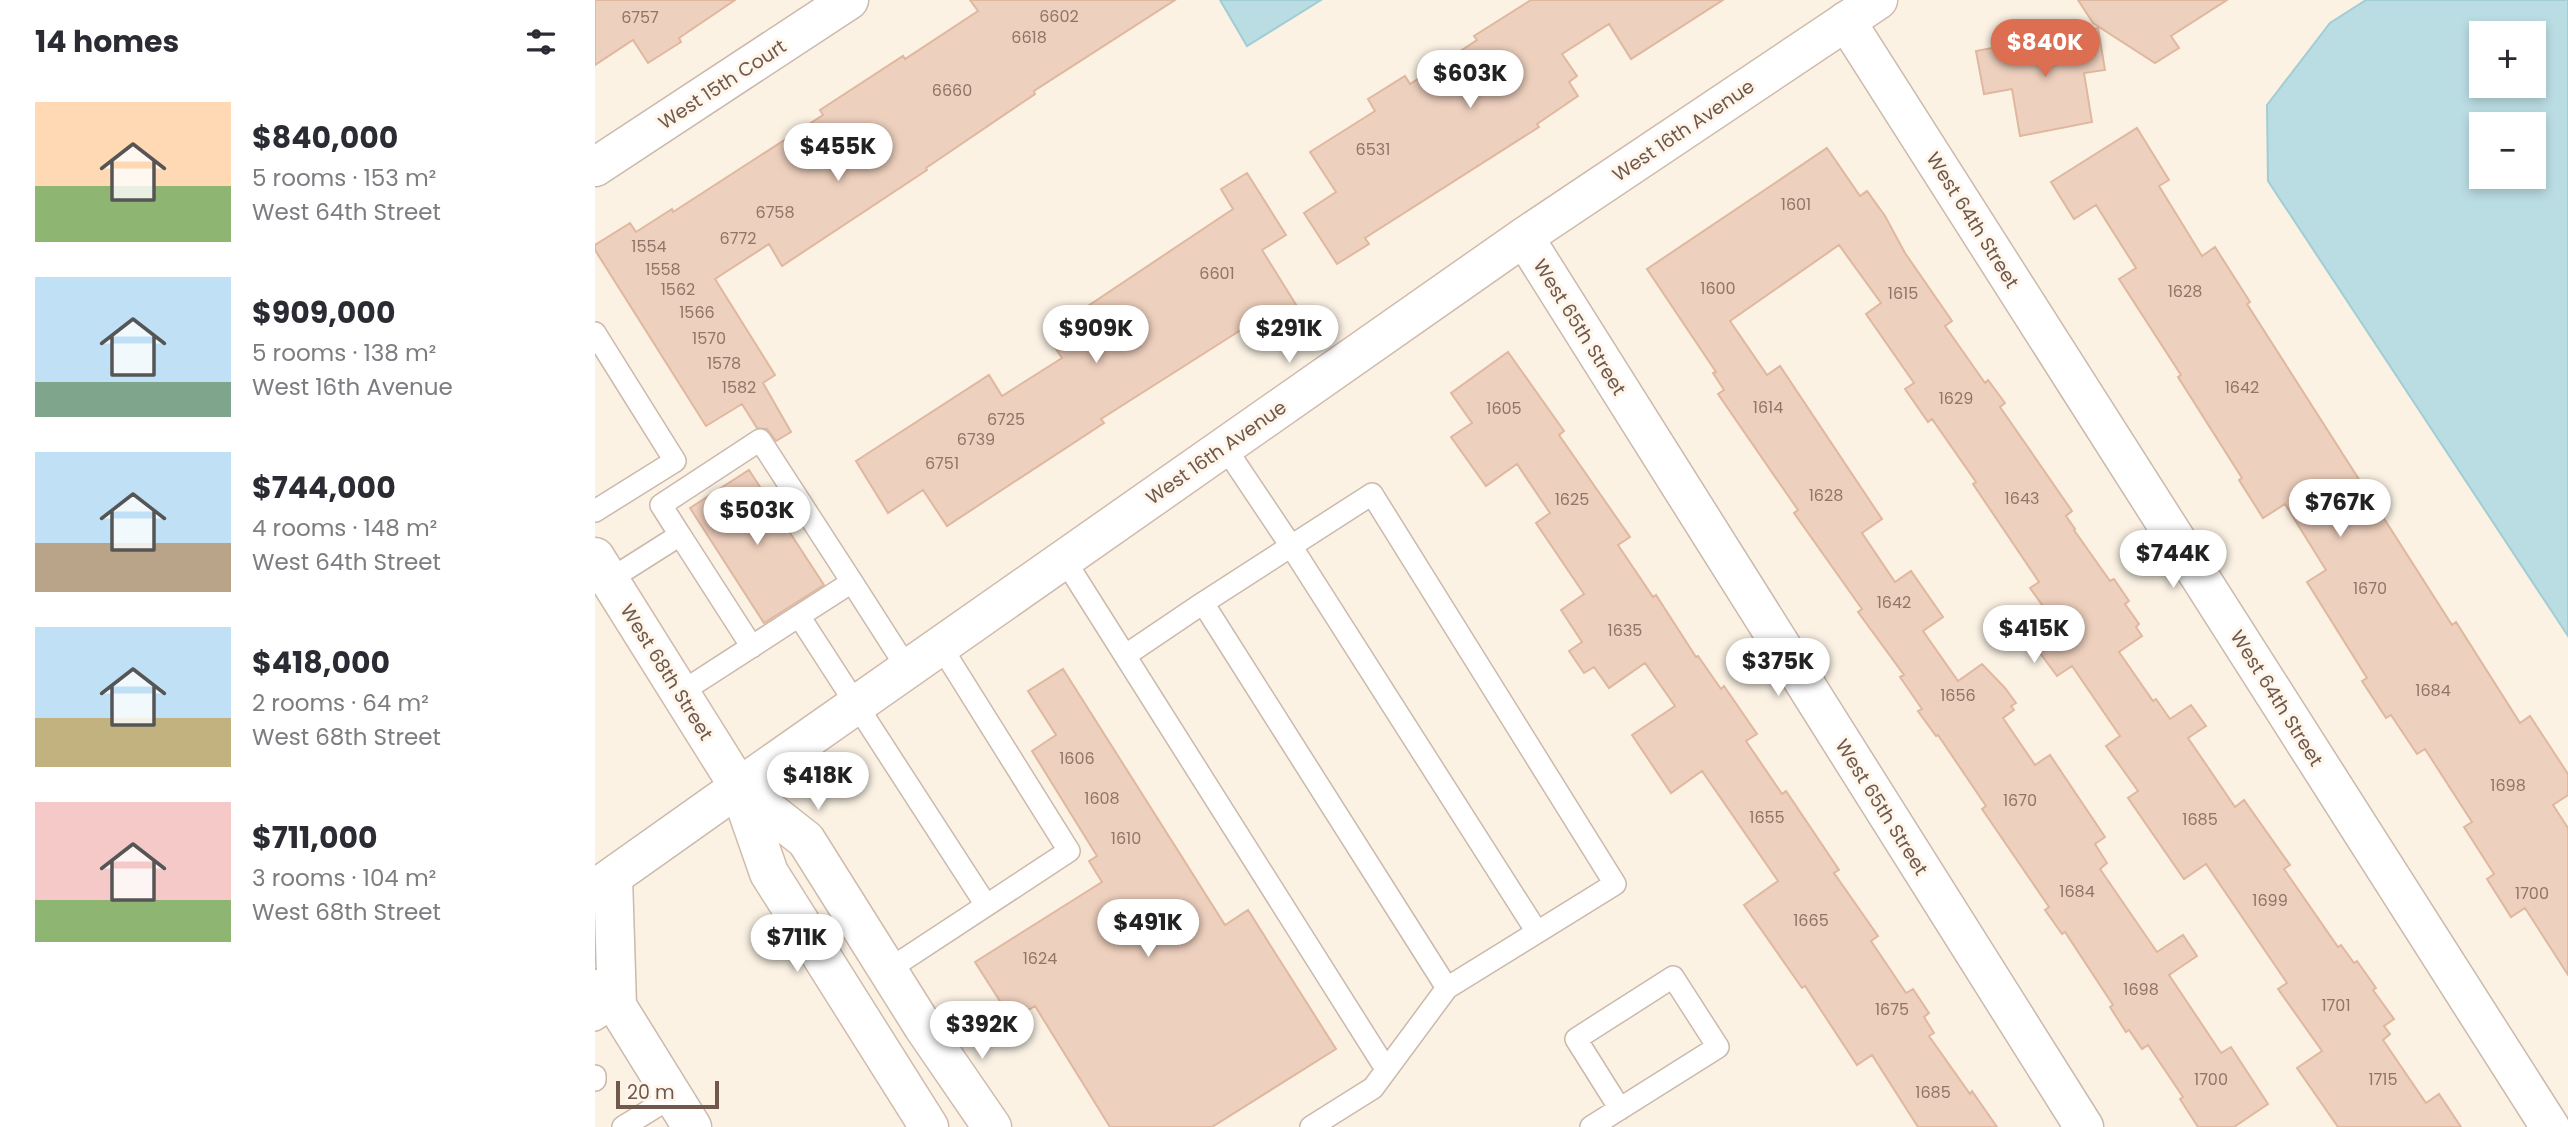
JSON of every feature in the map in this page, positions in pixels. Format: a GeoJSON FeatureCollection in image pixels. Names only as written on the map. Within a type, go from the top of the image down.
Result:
{"type":"FeatureCollection","features":[{"type":"Feature","properties":{"kind":"street","name":"West 15th Court"},"geometry":{"type":"LineString","coordinates":[[595,167],[849,0]]}},
{"type":"Feature","properties":{"kind":"street","name":"West 16th Avenue"},"geometry":{"type":"LineString","coordinates":[[604,883],[1524,237],[1878,0]]}},
{"type":"Feature","properties":{"kind":"street","name":"West 64th Street"},"geometry":{"type":"LineString","coordinates":[[1846,21],[2550,1127]]}},
{"type":"Feature","properties":{"kind":"street","name":"West 65th Street"},"geometry":{"type":"LineString","coordinates":[[1524,237],[2084,1127]]}},
{"type":"Feature","properties":{"kind":"street","name":"West 68th Street"},"geometry":{"type":"LineString","coordinates":[[602,569],[739,787],[769,873],[929,1127]]}},
{"type":"Feature","properties":{"kind":"street","name":"West 68th Street"},"geometry":{"type":"LineString","coordinates":[[739,787],[806,840],[992,1127]]}},
{"type":"Feature","properties":{"kind":"street"},"geometry":{"type":"LineString","coordinates":[[604,883],[602,1005],[682,1111]]}},
{"type":"Feature","properties":{"kind":"lane"},"geometry":{"type":"LineString","coordinates":[[595,333],[675,461],[595,511]]}},
{"type":"Feature","properties":{"kind":"lane"},"geometry":{"type":"LineString","coordinates":[[752,647],[661,505],[760,440],[907,668]]}},
{"type":"Feature","properties":{"kind":"lane"},"geometry":{"type":"LineString","coordinates":[[1224,446],[1291,546],[1537,932]]}},
{"type":"Feature","properties":{"kind":"lane"},"geometry":{"type":"LineString","coordinates":[[1126,655],[1372,494],[1615,884],[1447,988],[1373,1088],[1311,1127]]}},
{"type":"Feature","properties":{"kind":"lane"},"geometry":{"type":"LineString","coordinates":[[602,569],[680,535]]}},
{"type":"Feature","properties":{"kind":"lane"},"geometry":{"type":"LineString","coordinates":[[1064,559],[1386,1069]]}},
{"type":"Feature","properties":{"kind":"lane"},"geometry":{"type":"LineString","coordinates":[[680,693],[852,582]]}},
{"type":"Feature","properties":{"kind":"lane"},"geometry":{"type":"LineString","coordinates":[[1203,603],[1447,988]]}},
{"type":"Feature","properties":{"kind":"lane"},"geometry":{"type":"LineString","coordinates":[[799,616],[986,905]]}},
{"type":"Feature","properties":{"kind":"lane"},"geometry":{"type":"LineString","coordinates":[[888,970],[1069,851],[940,645]]}},
{"type":"Feature","properties":{"kind":"lane"},"geometry":{"type":"LineString","coordinates":[[1591,1127],[1620,1109],[1717,1047],[1673,977],[1576,1039],[1620,1109]]}},
{"type":"Feature","properties":{"kind":"lane"},"geometry":{"type":"LineString","coordinates":[[623,1127],[682,1111]]}},
{"type":"Feature","properties":{"kind":"water"},"geometry":{"type":"Polygon","coordinates":[[[1220,0],[1321,0],[1247,46],[1220,0]]]}},
{"type":"Feature","properties":{"kind":"water"},"geometry":{"type":"Polygon","coordinates":[[[2366,0],[2568,0],[2568,636],[2268,181],[2267,105],[2330,23],[2366,0]]]}},
{"type":"Feature","properties":{"kind":"building"},"geometry":{"type":"Polygon","coordinates":[[[595,0],[735,0],[679,38],[681,42],[648,63],[633,40],[595,65],[595,0]]]}},
{"type":"Feature","properties":{"kind":"building"},"geometry":{"type":"Polygon","coordinates":[[[970,0],[1175,0],[1034,91],[1035,94],[926,168],[927,170],[782,266],[769,244],[715,279],[775,375],[763,383],[791,432],[776,441],[767,429],[757,428],[742,404],[706,426],[595,250],[595,245],[630,223],[636,232],[672,209],[673,212],[823,115],[820,110],[978,11],[970,0]]]}},
{"type":"Feature","properties":{"kind":"building"},"geometry":{"type":"Polygon","coordinates":[[[1531,0],[1723,0],[1631,59],[1609,24],[1562,54],[1577,76],[1569,82],[1578,96],[1537,124],[1539,127],[1365,238],[1369,244],[1337,264],[1304,213],[1336,192],[1310,152],[1375,111],[1368,99],[1405,76],[1410,84],[1477,40],[1474,36],[1531,0]]]}},
{"type":"Feature","properties":{"kind":"building"},"geometry":{"type":"Polygon","coordinates":[[[2078,0],[2227,0],[2171,36],[2179,48],[2155,63],[2093,23],[2078,0]]]}},
{"type":"Feature","properties":{"kind":"building"},"geometry":{"type":"Polygon","coordinates":[[[2098,28],[2105,70],[2084,73],[2092,122],[2020,136],[2012,89],[1984,94],[1976,51],[2098,28]]]}},
{"type":"Feature","properties":{"kind":"building"},"geometry":{"type":"Polygon","coordinates":[[[2137,128],[2169,180],[2159,186],[2202,256],[2215,247],[2250,302],[2247,304],[2452,625],[2456,622],[2520,723],[2530,716],[2568,774],[2568,795],[2553,805],[2568,828],[2568,975],[2525,908],[2511,917],[2487,879],[2494,874],[2464,827],[2472,822],[2425,749],[2417,754],[2391,715],[2386,718],[2362,681],[2367,678],[2307,582],[2326,570],[2285,504],[2263,518],[2239,480],[2242,478],[2178,377],[2181,375],[2119,279],[2136,268],[2096,205],[2074,219],[2051,182],[2137,128]]]}},
{"type":"Feature","properties":{"kind":"building"},"geometry":{"type":"Polygon","coordinates":[[[1827,148],[1860,196],[1867,191],[1885,216],[1905,253],[1952,321],[1945,326],[1985,383],[1988,380],[2005,403],[2000,407],[2072,511],[2066,516],[2074,530],[2110,581],[2114,579],[2129,601],[2125,604],[2139,624],[2136,627],[2142,636],[2119,652],[2153,701],[2156,699],[2170,719],[2191,705],[2206,726],[2188,738],[2235,807],[2244,800],[2290,865],[2284,869],[2338,947],[2341,945],[2354,963],[2357,961],[2376,988],[2373,990],[2394,1019],[2384,1026],[2390,1034],[2383,1040],[2426,1103],[2439,1094],[2461,1127],[2338,1127],[2297,1068],[2322,1051],[2278,989],[2287,983],[2206,864],[2184,879],[2128,798],[2138,791],[2106,746],[2120,736],[2072,666],[2057,676],[2040,653],[2065,637],[2030,588],[2039,582],[1973,484],[1976,482],[1932,419],[1928,422],[1905,389],[1914,383],[1866,314],[1881,303],[1839,245],[1730,321],[1767,375],[1780,366],[1882,519],[1862,533],[1895,582],[1911,571],[1943,617],[1923,631],[1958,681],[1982,664],[2016,703],[2011,706],[2014,710],[2003,718],[2035,765],[2050,755],[2105,837],[2095,844],[2107,863],[2100,869],[2157,952],[2183,935],[2197,956],[2169,975],[2221,1053],[2231,1047],[2268,1104],[2234,1127],[2198,1127],[2180,1099],[2183,1097],[2148,1045],[2142,1049],[2129,1030],[2126,1032],[2110,1007],[2113,1005],[2065,932],[2062,934],[2045,910],[2049,907],[1982,809],[1986,806],[1938,735],[1936,736],[1918,711],[1922,709],[1900,677],[1904,675],[1858,612],[1862,609],[1794,513],[1798,510],[1718,394],[1724,390],[1713,373],[1716,372],[1647,269],[1827,148]]]}},
{"type":"Feature","properties":{"kind":"building"},"geometry":{"type":"Polygon","coordinates":[[[1247,173],[1286,235],[1262,250],[1308,324],[1272,347],[1255,321],[1101,419],[1104,423],[947,526],[923,490],[888,513],[856,461],[989,375],[1002,396],[1062,358],[1046,334],[1233,209],[1221,189],[1247,173]]]}},
{"type":"Feature","properties":{"kind":"building"},"geometry":{"type":"Polygon","coordinates":[[[1508,352],[1564,431],[1559,435],[1630,537],[1618,545],[1653,597],[1656,595],[1696,657],[1698,656],[1721,689],[1724,686],[1757,734],[1746,741],[1782,794],[1786,791],[1839,870],[1834,873],[1878,936],[1871,941],[1906,993],[1913,989],[1929,1013],[1924,1017],[1934,1033],[1929,1036],[1997,1127],[1918,1127],[1872,1055],[1857,1065],[1805,986],[1802,988],[1744,905],[1778,881],[1702,771],[1671,793],[1632,735],[1675,706],[1645,663],[1609,688],[1594,667],[1584,673],[1569,651],[1582,642],[1561,610],[1584,594],[1536,523],[1550,513],[1517,464],[1486,486],[1451,437],[1472,423],[1451,393],[1508,352]]]}},
{"type":"Feature","properties":{"kind":"building"},"geometry":{"type":"Polygon","coordinates":[[[749,470],[824,585],[764,623],[690,508],[749,470]]]}},
{"type":"Feature","properties":{"kind":"building"},"geometry":{"type":"Polygon","coordinates":[[[1063,669],[1225,925],[1248,910],[1336,1049],[1212,1127],[1110,1127],[1035,1006],[1012,1020],[975,962],[1102,882],[1089,861],[1097,856],[1032,751],[1056,735],[1028,691],[1063,669]]]}}]}
